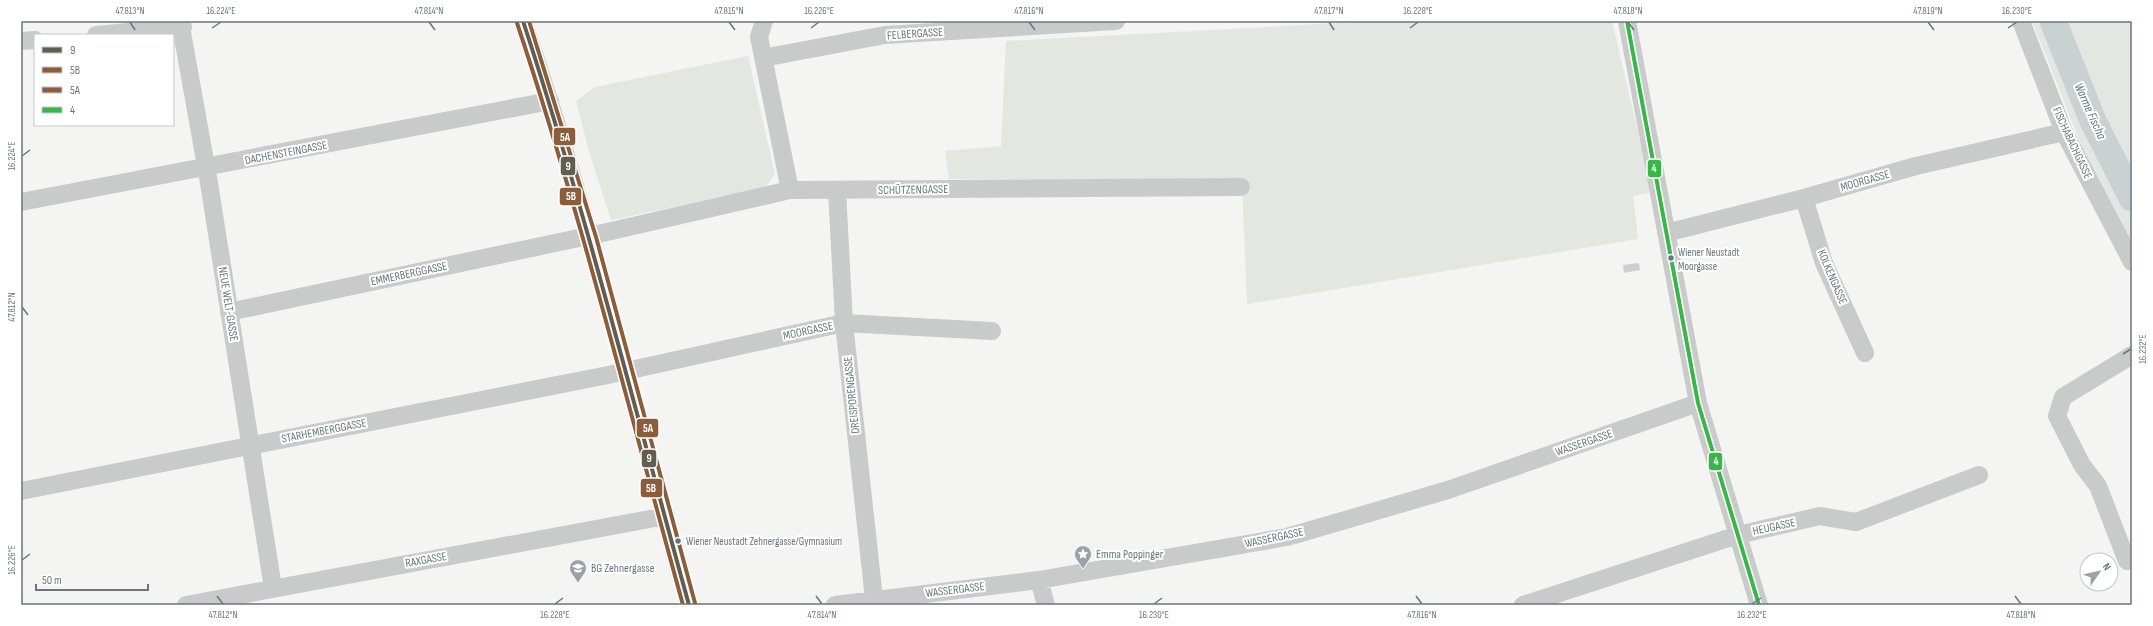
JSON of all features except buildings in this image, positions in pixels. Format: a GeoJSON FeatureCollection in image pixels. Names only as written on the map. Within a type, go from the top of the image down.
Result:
{"type":"FeatureCollection","features":[{"type":"Feature","properties":{"kind":"street"},"geometry":{"type":"LineString","coordinates":[[523,21],[550,102],[589,235],[689,605]]}},
{"type":"Feature","properties":{"kind":"street"},"geometry":{"type":"LineString","coordinates":[[764,21],[759,38],[790,190]]}},
{"type":"Feature","properties":{"kind":"street","name":"FELBERGASSE"},"geometry":{"type":"LineString","coordinates":[[763,58],[885,36],[1116,21]]}},
{"type":"Feature","properties":{"kind":"street"},"geometry":{"type":"LineString","coordinates":[[1627,21],[1698,403],[1758,605]]}},
{"type":"Feature","properties":{"kind":"street","name":"FISCHABACHGASSE"},"geometry":{"type":"LineString","coordinates":[[2021,21],[2064,132],[2132,262]]}},
{"type":"Feature","properties":{"kind":"street"},"geometry":{"type":"LineString","coordinates":[[104,34],[181,24]]}},
{"type":"Feature","properties":{"kind":"street","name":"NEUE WELT-GASSE"},"geometry":{"type":"LineString","coordinates":[[181,24],[206,168],[273,588]]}},
{"type":"Feature","properties":{"kind":"street"},"geometry":{"type":"LineString","coordinates":[[21,42],[34,40]]}},
{"type":"Feature","properties":{"kind":"street","name":"DACHENSTEINGASSE"},"geometry":{"type":"LineString","coordinates":[[21,202],[550,102]]}},
{"type":"Feature","properties":{"kind":"street","name":"MOORGASSE"},"geometry":{"type":"LineString","coordinates":[[1666,233],[1804,198],[1916,166],[2064,132]]}},
{"type":"Feature","properties":{"kind":"street","name":"SCHÜTZENGASSE"},"geometry":{"type":"LineString","coordinates":[[589,235],[790,190],[1241,187]]}},
{"type":"Feature","properties":{"kind":"street","name":"DREISPORENGASSE"},"geometry":{"type":"LineString","coordinates":[[837,190],[844,323],[874,599]]}},
{"type":"Feature","properties":{"kind":"street","name":"KOLKENGASSE"},"geometry":{"type":"LineString","coordinates":[[1804,198],[1824,263],[1866,353]]}},
{"type":"Feature","properties":{"kind":"street","name":"EMMERBERGGASSE"},"geometry":{"type":"LineString","coordinates":[[229,312],[589,235]]}},
{"type":"Feature","properties":{"kind":"street","name":"MOORGASSE"},"geometry":{"type":"LineString","coordinates":[[626,371],[844,323],[992,331]]}},
{"type":"Feature","properties":{"kind":"street"},"geometry":{"type":"LineString","coordinates":[[2127,561],[2098,486],[2082,466],[2058,416],[2063,397],[2132,355]]}},
{"type":"Feature","properties":{"kind":"street","name":"STARHEMBERGGASSE"},"geometry":{"type":"LineString","coordinates":[[21,491],[626,371]]}},
{"type":"Feature","properties":{"kind":"street","name":"WASSERGASSE"},"geometry":{"type":"LineString","coordinates":[[835,605],[874,599],[1039,580],[1287,537],[1448,490],[1698,403]]}},
{"type":"Feature","properties":{"kind":"street","name":"HEUGASSE"},"geometry":{"type":"LineString","coordinates":[[1523,605],[1738,534],[1820,516],[1856,522],[1979,475]]}},
{"type":"Feature","properties":{"kind":"street","name":"RAXGASSE"},"geometry":{"type":"LineString","coordinates":[[186,605],[666,516]]}},
{"type":"Feature","properties":{"kind":"street"},"geometry":{"type":"LineString","coordinates":[[1039,580],[1046,605]]}},
{"type":"Feature","properties":{"kind":"shaded area"},"geometry":{"type":"Polygon","coordinates":[[[1377,21],[1612,21],[1652,192],[1633,196],[1638,239],[1247,304],[1242,180],[949,179],[945,151],[1001,146],[1006,41],[1377,21]]]}},
{"type":"Feature","properties":{"kind":"shaded area"},"geometry":{"type":"Polygon","coordinates":[[[2032,21],[2132,21],[2132,247],[2086,157],[2032,21]]]}},
{"type":"Feature","properties":{"kind":"shaded area"},"geometry":{"type":"Polygon","coordinates":[[[748,56],[775,174],[765,188],[611,220],[590,155],[576,101],[595,87],[748,56]]]}},
{"type":"Feature","properties":{"kind":"shaded area"},"geometry":{"type":"Polygon","coordinates":[[[1639,263],[1640,270],[1624,273],[1623,265],[1639,263]]]}},
{"type":"Feature","properties":{"kind":"waterway","name":"Warme Fischa"},"geometry":{"type":"LineString","coordinates":[[2053,21],[2093,121],[2132,198]]}},
{"type":"Feature","properties":{"kind":"transit line","name":"9"},"geometry":{"type":"LineString","coordinates":[[523,21],[589,239],[689,605]]}},
{"type":"Feature","properties":{"kind":"transit line","name":"5A"},"geometry":{"type":"LineString","coordinates":[[529,21],[596,237],[695,603]]}},
{"type":"Feature","properties":{"kind":"transit line","name":"4"},"geometry":{"type":"LineString","coordinates":[[1627,21],[1698,403],[1759,605]]}},
{"type":"Feature","properties":{"kind":"transit line","name":"5B"},"geometry":{"type":"LineString","coordinates":[[517,23],[562,168],[604,313],[683,605]]}},
{"type":"Feature","properties":{"kind":"place","name":"Wiener Neustadt Moorgasse"},"geometry":{"type":"Point","coordinates":[1671,258]}},
{"type":"Feature","properties":{"kind":"place","name":"Wiener Neustadt Zehnergasse/Gymnasium"},"geometry":{"type":"Point","coordinates":[678,541]}},
{"type":"Feature","properties":{"kind":"place","name":"Emma Poppinger"},"geometry":{"type":"Point","coordinates":[1083,569]}},
{"type":"Feature","properties":{"kind":"place","name":"BG Zehnergasse"},"geometry":{"type":"Point","coordinates":[578,583]}}]}
